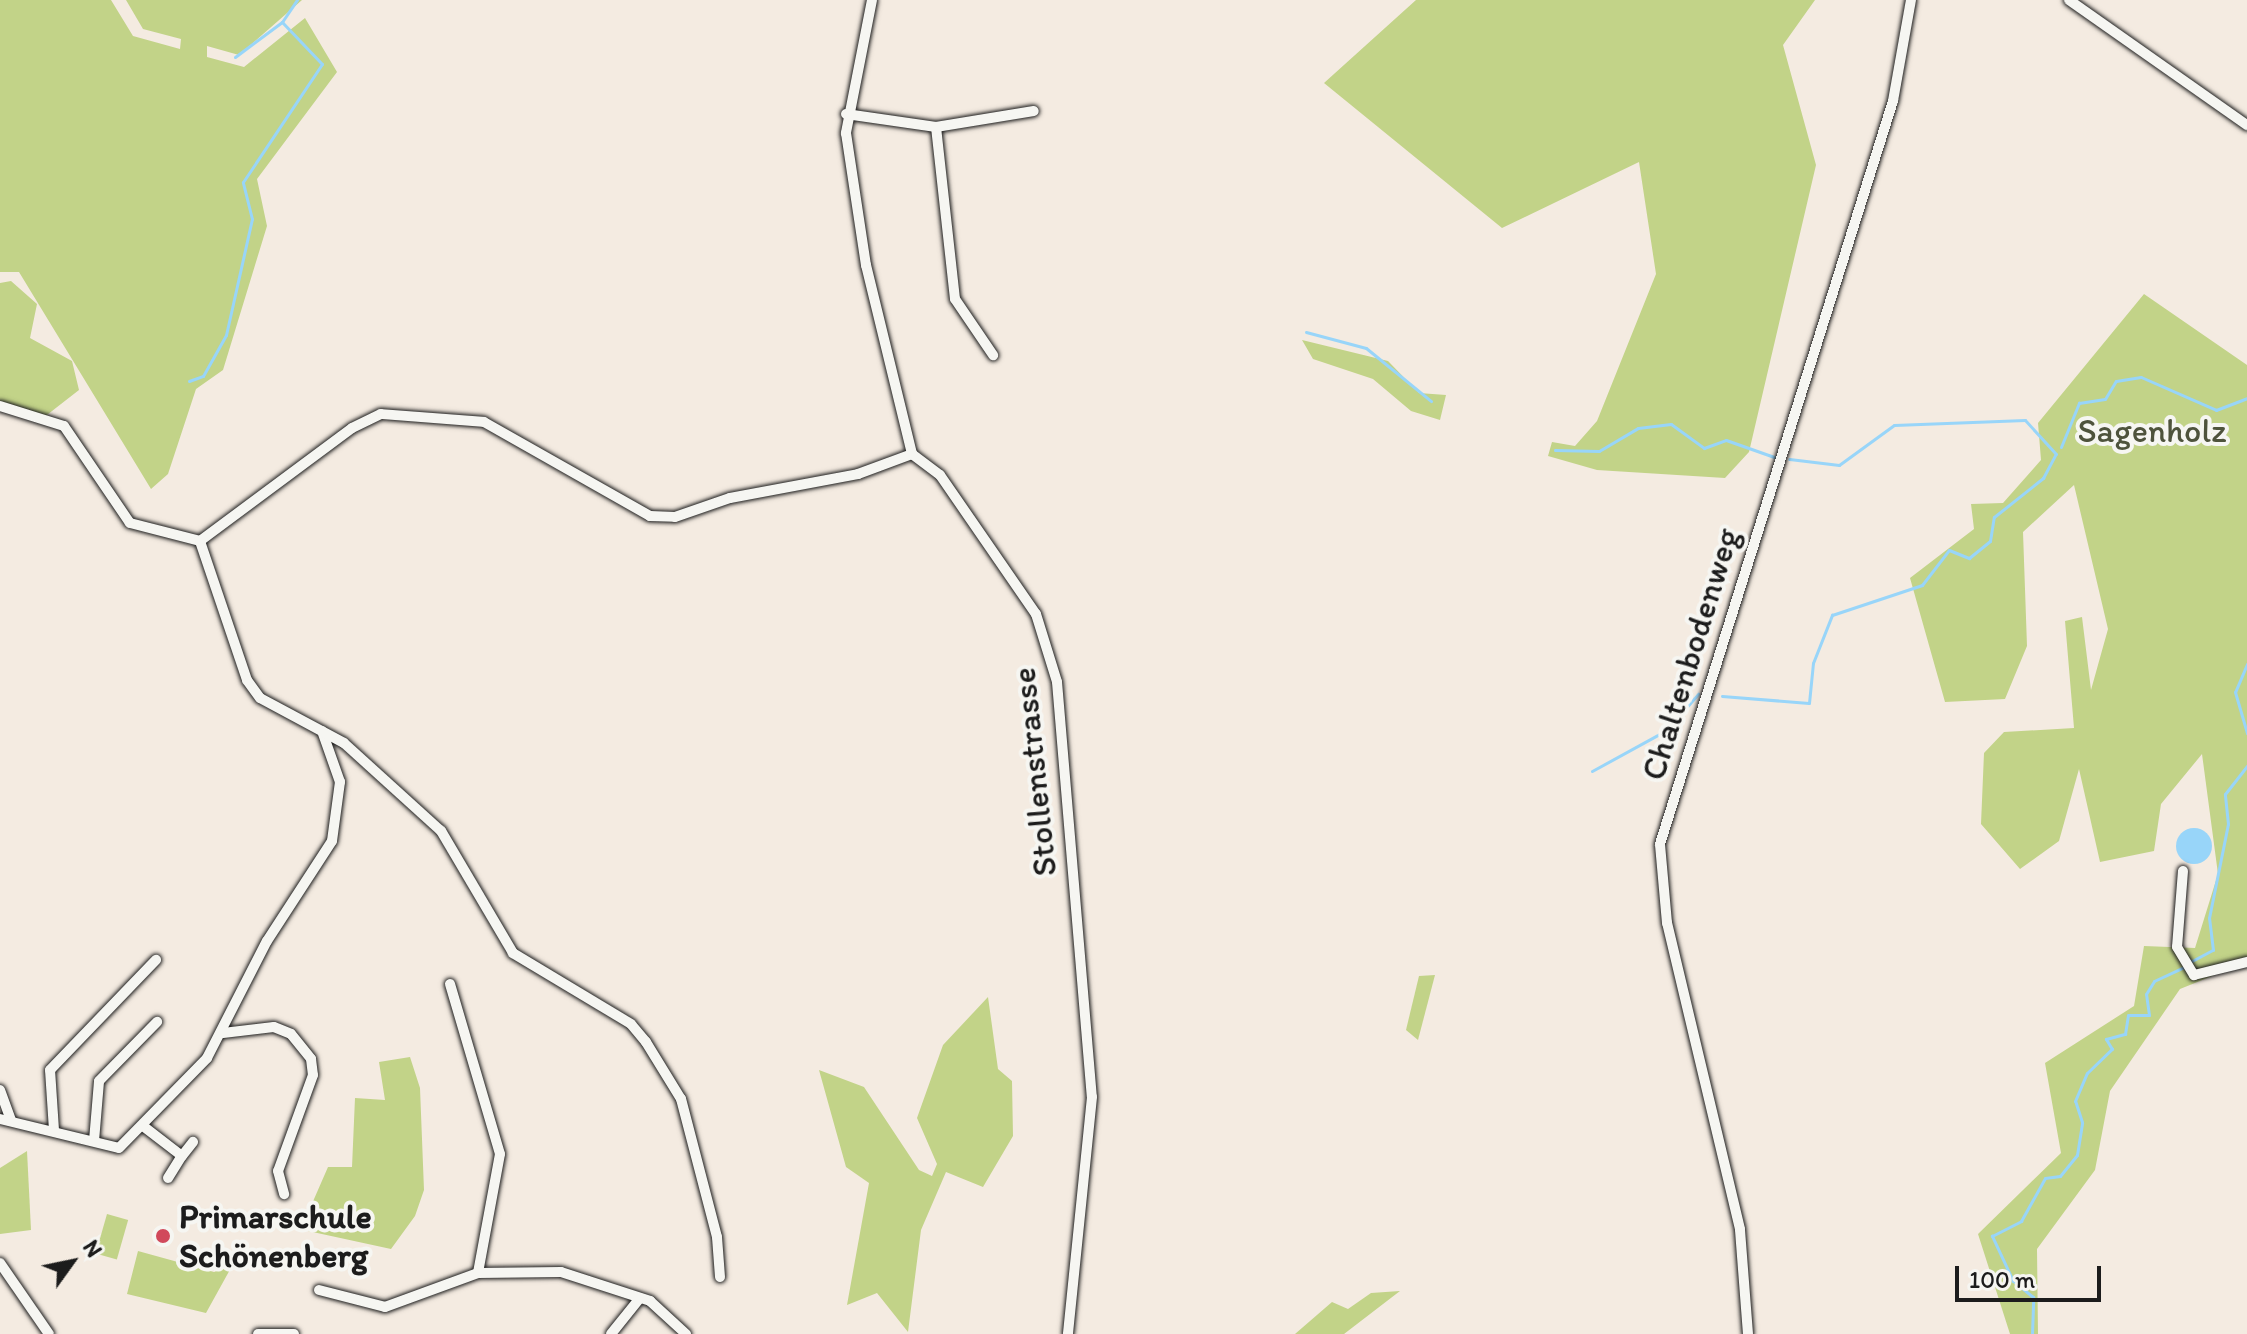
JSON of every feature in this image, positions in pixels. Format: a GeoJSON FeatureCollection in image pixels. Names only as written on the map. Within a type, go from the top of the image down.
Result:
{"type":"FeatureCollection","features":[{"type":"Feature","properties":{"kind":"street"},"geometry":{"type":"LineString","coordinates":[[200,541],[352,428],[381,414],[484,422],[650,516],[675,517],[730,498],[858,474],[912,454],[866,265],[846,114],[872,0]]}},
{"type":"Feature","properties":{"kind":"street","name":"Chaltenbodenweg"},"geometry":{"type":"LineString","coordinates":[[1748,1334],[1740,1229],[1667,923],[1660,844],[1893,101],[1911,0]]}},
{"type":"Feature","properties":{"kind":"street"},"geometry":{"type":"LineString","coordinates":[[2069,0],[2247,125]]}},
{"type":"Feature","properties":{"kind":"street"},"geometry":{"type":"LineString","coordinates":[[846,114],[936,127],[1034,111]]}},
{"type":"Feature","properties":{"kind":"street"},"geometry":{"type":"LineString","coordinates":[[936,127],[955,299],[993,355]]}},
{"type":"Feature","properties":{"kind":"street"},"geometry":{"type":"LineString","coordinates":[[0,406],[64,426],[130,523],[200,541]]}},
{"type":"Feature","properties":{"kind":"street","name":"Stollenstrasse"},"geometry":{"type":"LineString","coordinates":[[912,454],[940,475],[1036,614],[1057,682],[1092,1097],[1068,1334]]}},
{"type":"Feature","properties":{"kind":"street"},"geometry":{"type":"LineString","coordinates":[[200,541],[247,680],[260,698],[322,730],[441,831],[513,953],[631,1024],[646,1042],[681,1099],[717,1237],[720,1277]]}},
{"type":"Feature","properties":{"kind":"street"},"geometry":{"type":"LineString","coordinates":[[0,1090],[5,1120],[119,1148],[143,1126],[223,1033],[267,941],[332,841],[340,782],[322,730]]}},
{"type":"Feature","properties":{"kind":"street"},"geometry":{"type":"LineString","coordinates":[[2183,871],[2177,947],[2194,975],[2247,962]]}},
{"type":"Feature","properties":{"kind":"street"},"geometry":{"type":"LineString","coordinates":[[54,1130],[50,1070],[156,960]]}},
{"type":"Feature","properties":{"kind":"street"},"geometry":{"type":"LineString","coordinates":[[450,984],[500,1154],[478,1273]]}},
{"type":"Feature","properties":{"kind":"street"},"geometry":{"type":"LineString","coordinates":[[94,1141],[99,1081],[157,1022]]}},
{"type":"Feature","properties":{"kind":"street"},"geometry":{"type":"LineString","coordinates":[[223,1033],[274,1027],[291,1034],[311,1059],[310,1083],[278,1171],[284,1194]]}},
{"type":"Feature","properties":{"kind":"street"},"geometry":{"type":"LineString","coordinates":[[143,1126],[182,1156]]}},
{"type":"Feature","properties":{"kind":"street"},"geometry":{"type":"LineString","coordinates":[[168,1178],[193,1142]]}},
{"type":"Feature","properties":{"kind":"street"},"geometry":{"type":"LineString","coordinates":[[0,1263],[49,1334]]}},
{"type":"Feature","properties":{"kind":"street"},"geometry":{"type":"LineString","coordinates":[[319,1290],[385,1307],[478,1273],[561,1272],[640,1298],[686,1334]]}},
{"type":"Feature","properties":{"kind":"street"},"geometry":{"type":"LineString","coordinates":[[611,1334],[640,1298]]}},
{"type":"Feature","properties":{"kind":"street"},"geometry":{"type":"LineString","coordinates":[[258,1334],[294,1334]]}},
{"type":"Feature","properties":{"kind":"green space"},"geometry":{"type":"Polygon","coordinates":[[[0,0],[111,0],[133,36],[180,49],[181,39],[143,29],[126,0],[302,0],[239,55],[207,46],[207,57],[244,67],[305,18],[337,72],[257,179],[267,226],[223,370],[196,389],[168,474],[151,489],[19,272],[0,272],[0,0]]]}},
{"type":"Feature","properties":{"kind":"green space"},"geometry":{"type":"Polygon","coordinates":[[[1416,0],[1815,0],[1783,45],[1816,165],[1749,452],[1725,478],[1597,470],[1548,456],[1552,442],[1575,446],[1597,421],[1656,274],[1639,162],[1502,228],[1324,83],[1416,0]]]}},
{"type":"Feature","properties":{"kind":"green space"},"geometry":{"type":"Polygon","coordinates":[[[11,281],[37,304],[30,338],[72,361],[79,390],[43,418],[0,408],[0,283],[11,281]]]}},
{"type":"Feature","properties":{"kind":"green space","name":"Sagenholz"},"geometry":{"type":"Polygon","coordinates":[[[2144,294],[2247,365],[2247,962],[2180,989],[2110,1091],[2095,1170],[2037,1249],[2038,1334],[2010,1334],[1978,1234],[2061,1153],[2045,1063],[2134,1006],[2144,946],[2195,948],[2218,874],[2202,754],[2161,804],[2154,851],[2100,862],[2079,769],[2059,841],[2020,869],[1981,824],[1984,753],[2004,732],[2074,728],[2065,621],[2082,617],[2091,690],[2108,629],[2074,485],[2023,532],[2027,646],[2005,699],[1945,702],[1910,578],[1974,529],[1971,504],[2003,503],[2041,460],[2038,423],[2144,294]]]}},
{"type":"Feature","properties":{"kind":"green space"},"geometry":{"type":"Polygon","coordinates":[[[1302,340],[1388,361],[1419,393],[1446,395],[1440,420],[1411,411],[1373,379],[1313,359],[1302,340]]]}},
{"type":"Feature","properties":{"kind":"green space"},"geometry":{"type":"Polygon","coordinates":[[[1435,975],[1418,1040],[1406,1030],[1419,976],[1435,975]]]}},
{"type":"Feature","properties":{"kind":"green space"},"geometry":{"type":"Polygon","coordinates":[[[988,997],[998,1069],[1012,1081],[1013,1136],[983,1187],[946,1172],[921,1230],[908,1332],[877,1293],[847,1305],[869,1183],[846,1167],[819,1070],[864,1087],[919,1170],[932,1176],[937,1164],[917,1118],[943,1045],[988,997]]]}},
{"type":"Feature","properties":{"kind":"green space"},"geometry":{"type":"Polygon","coordinates":[[[410,1057],[420,1088],[424,1190],[415,1216],[391,1249],[308,1231],[304,1222],[328,1167],[352,1167],[355,1098],[385,1100],[379,1062],[410,1057]]]}},
{"type":"Feature","properties":{"kind":"green space"},"geometry":{"type":"Polygon","coordinates":[[[27,1151],[31,1230],[0,1234],[0,1168],[27,1151]]]}},
{"type":"Feature","properties":{"kind":"green space"},"geometry":{"type":"Polygon","coordinates":[[[107,1214],[128,1220],[117,1259],[96,1253],[107,1214]]]}},
{"type":"Feature","properties":{"kind":"green space"},"geometry":{"type":"Polygon","coordinates":[[[138,1251],[214,1272],[232,1266],[206,1313],[127,1294],[138,1251]]]}},
{"type":"Feature","properties":{"kind":"green space"},"geometry":{"type":"Polygon","coordinates":[[[1400,1291],[1344,1334],[1295,1334],[1332,1302],[1348,1309],[1371,1293],[1400,1291]]]}},
{"type":"Feature","properties":{"kind":"water"},"geometry":{"type":"Polygon","coordinates":[[[2194,828],[2207,833],[2212,846],[2207,859],[2194,864],[2181,859],[2176,846],[2181,833],[2194,828]]]}},
{"type":"Feature","properties":{"kind":"waterway"},"geometry":{"type":"LineString","coordinates":[[189,381],[203,376],[226,335],[252,219],[243,182],[322,64],[282,22],[297,0]]}},
{"type":"Feature","properties":{"kind":"waterway"},"geometry":{"type":"LineString","coordinates":[[235,57],[282,22]]}},
{"type":"Feature","properties":{"kind":"waterway"},"geometry":{"type":"LineString","coordinates":[[1306,332],[1366,348],[1431,401]]}},
{"type":"Feature","properties":{"kind":"waterway"},"geometry":{"type":"LineString","coordinates":[[2061,447],[2079,403],[2105,399],[2116,381],[2141,377],[2216,410],[2247,398]]}},
{"type":"Feature","properties":{"kind":"waterway"},"geometry":{"type":"LineString","coordinates":[[1722,696],[1809,703],[1813,663],[1832,615],[1922,585],[1949,550],[1969,558],[1990,541],[1994,517],[2043,478],[2056,454],[2025,420],[1894,425],[1839,465],[1789,459]]}},
{"type":"Feature","properties":{"kind":"waterway"},"geometry":{"type":"LineString","coordinates":[[1555,450],[1599,451],[1638,428],[1671,424],[1704,448],[1726,440],[1774,457]]}},
{"type":"Feature","properties":{"kind":"waterway"},"geometry":{"type":"LineString","coordinates":[[2247,664],[2235,692],[2247,733]]}},
{"type":"Feature","properties":{"kind":"waterway"},"geometry":{"type":"LineString","coordinates":[[1592,771],[1667,730],[1698,694]]}},
{"type":"Feature","properties":{"kind":"waterway"},"geometry":{"type":"LineString","coordinates":[[2190,962],[2213,950],[2209,918],[2228,824],[2225,794],[2247,766]]}},
{"type":"Feature","properties":{"kind":"waterway"},"geometry":{"type":"LineString","coordinates":[[2032,1334],[2033,1297],[2013,1281],[1992,1236],[2021,1221],[2045,1178],[2060,1176],[2077,1155],[2082,1122],[2075,1101],[2087,1073],[2112,1049],[2106,1039],[2125,1034],[2128,1015],[2149,1015],[2146,994],[2154,981],[2184,967]]}},
{"type":"Feature","properties":{"kind":"place","name":"Primarschule Schönenberg"},"geometry":{"type":"Point","coordinates":[163,1236]}}]}
